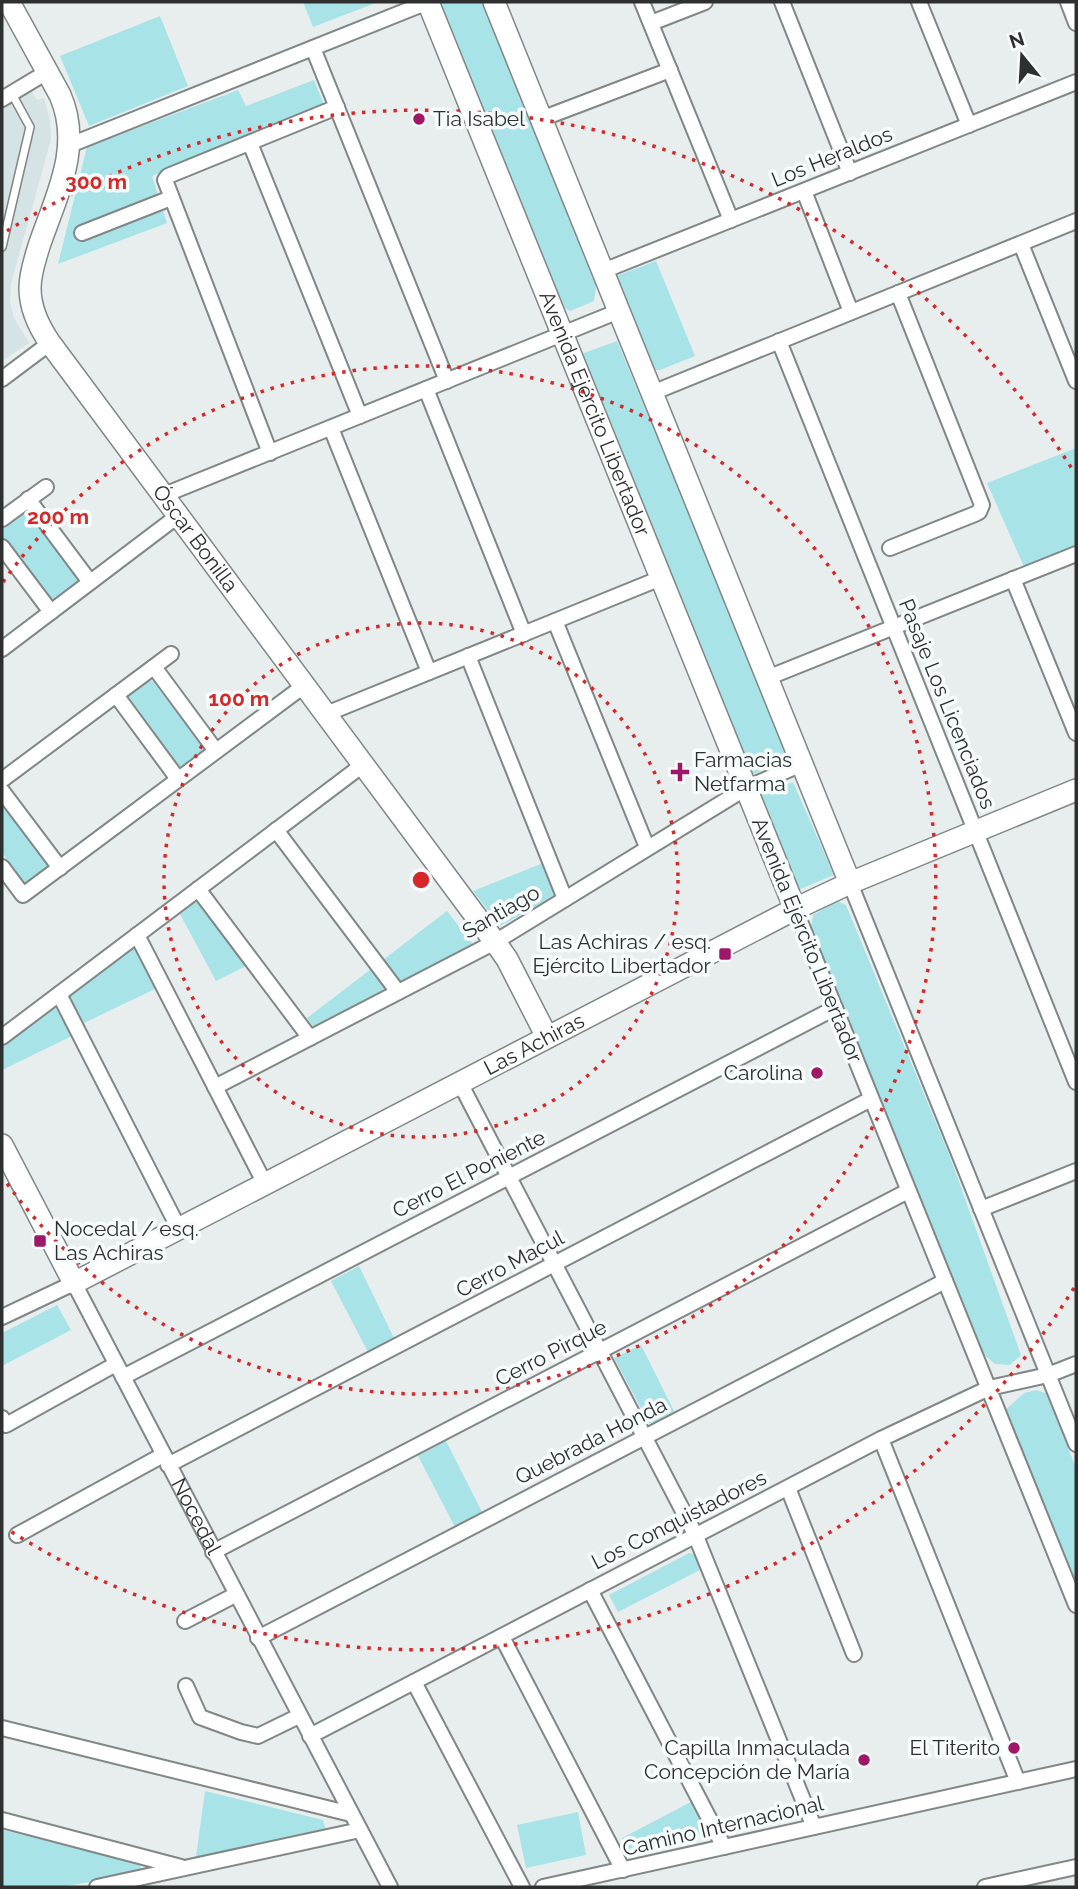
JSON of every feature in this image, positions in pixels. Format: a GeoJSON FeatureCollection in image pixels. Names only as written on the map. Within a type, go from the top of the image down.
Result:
{"type":"FeatureCollection","features":[{"type":"Feature","properties":{"kind":"street"},"geometry":{"type":"LineString","coordinates":[[70,145],[428,2]]}},
{"type":"Feature","properties":{"kind":"street","name":"Avenida Ejército Libertador"},"geometry":{"type":"LineString","coordinates":[[428,2],[1076,1605]]}},
{"type":"Feature","properties":{"kind":"street"},"geometry":{"type":"LineString","coordinates":[[494,2],[1076,1444]]}},
{"type":"Feature","properties":{"kind":"street"},"geometry":{"type":"LineString","coordinates":[[642,2],[731,220]]}},
{"type":"Feature","properties":{"kind":"street"},"geometry":{"type":"LineString","coordinates":[[651,23],[705,2]]}},
{"type":"Feature","properties":{"kind":"street"},"geometry":{"type":"LineString","coordinates":[[782,2],[850,173]]}},
{"type":"Feature","properties":{"kind":"street"},"geometry":{"type":"LineString","coordinates":[[919,2],[969,125]]}},
{"type":"Feature","properties":{"kind":"street"},"geometry":{"type":"LineString","coordinates":[[1068,2],[1076,23]]}},
{"type":"Feature","properties":{"kind":"street","name":"Óscar Bonilla"},"geometry":{"type":"LineString","coordinates":[[16,4],[65,106],[71,132],[70,145],[30,277],[32,307],[39,324],[50,343],[495,942],[507,959],[547,1037]]}},
{"type":"Feature","properties":{"kind":"street"},"geometry":{"type":"LineString","coordinates":[[313,48],[447,381]]}},
{"type":"Feature","properties":{"kind":"street"},"geometry":{"type":"LineString","coordinates":[[541,119],[670,69]]}},
{"type":"Feature","properties":{"kind":"street"},"geometry":{"type":"LineString","coordinates":[[7,96],[47,72]]}},
{"type":"Feature","properties":{"kind":"street","name":"Los Heraldos"},"geometry":{"type":"LineString","coordinates":[[603,271],[1076,82]]}},
{"type":"Feature","properties":{"kind":"street"},"geometry":{"type":"LineString","coordinates":[[270,453],[165,180],[168,176],[337,107]]}},
{"type":"Feature","properties":{"kind":"street"},"geometry":{"type":"LineString","coordinates":[[250,143],[360,416]]}},
{"type":"Feature","properties":{"kind":"street"},"geometry":{"type":"LineString","coordinates":[[803,191],[851,312]]}},
{"type":"Feature","properties":{"kind":"street"},"geometry":{"type":"LineString","coordinates":[[82,233],[170,198]]}},
{"type":"Feature","properties":{"kind":"street"},"geometry":{"type":"LineString","coordinates":[[652,393],[1076,221]]}},
{"type":"Feature","properties":{"kind":"street"},"geometry":{"type":"LineString","coordinates":[[1021,244],[1076,381]]}},
{"type":"Feature","properties":{"kind":"street"},"geometry":{"type":"LineString","coordinates":[[890,548],[975,514],[982,505],[898,293]]}},
{"type":"Feature","properties":{"kind":"street"},"geometry":{"type":"LineString","coordinates":[[164,495],[619,311]]}},
{"type":"Feature","properties":{"kind":"street","name":"Pasaje Los Licenciados"},"geometry":{"type":"LineString","coordinates":[[779,341],[1076,1082]]}},
{"type":"Feature","properties":{"kind":"street"},"geometry":{"type":"LineString","coordinates":[[2,379],[50,343]]}},
{"type":"Feature","properties":{"kind":"street"},"geometry":{"type":"LineString","coordinates":[[426,389],[524,634]]}},
{"type":"Feature","properties":{"kind":"street"},"geometry":{"type":"LineString","coordinates":[[331,428],[429,672]]}},
{"type":"Feature","properties":{"kind":"street"},"geometry":{"type":"LineString","coordinates":[[2,519],[46,487]]}},
{"type":"Feature","properties":{"kind":"street"},"geometry":{"type":"LineString","coordinates":[[28,499],[90,582]]}},
{"type":"Feature","properties":{"kind":"street"},"geometry":{"type":"LineString","coordinates":[[2,649],[179,515]]}},
{"type":"Feature","properties":{"kind":"street"},"geometry":{"type":"LineString","coordinates":[[2,547],[51,612]]}},
{"type":"Feature","properties":{"kind":"street"},"geometry":{"type":"LineString","coordinates":[[767,678],[1076,554]]}},
{"type":"Feature","properties":{"kind":"street"},"geometry":{"type":"LineString","coordinates":[[326,713],[661,578]]}},
{"type":"Feature","properties":{"kind":"street"},"geometry":{"type":"LineString","coordinates":[[1013,579],[1076,733]]}},
{"type":"Feature","properties":{"kind":"street"},"geometry":{"type":"LineString","coordinates":[[555,621],[647,847]]}},
{"type":"Feature","properties":{"kind":"street"},"geometry":{"type":"LineString","coordinates":[[2,780],[171,654]]}},
{"type":"Feature","properties":{"kind":"street"},"geometry":{"type":"LineString","coordinates":[[468,656],[565,899]]}},
{"type":"Feature","properties":{"kind":"street"},"geometry":{"type":"LineString","coordinates":[[154,667],[216,751]]}},
{"type":"Feature","properties":{"kind":"street"},"geometry":{"type":"LineString","coordinates":[[2,867],[23,895],[305,685]]}},
{"type":"Feature","properties":{"kind":"street"},"geometry":{"type":"LineString","coordinates":[[116,695],[178,779]]}},
{"type":"Feature","properties":{"kind":"street"},"geometry":{"type":"LineString","coordinates":[[2,1037],[364,764]]}},
{"type":"Feature","properties":{"kind":"street","name":"Santiago"},"geometry":{"type":"LineString","coordinates":[[215,1087],[495,942],[746,788],[802,764]]}},
{"type":"Feature","properties":{"kind":"street"},"geometry":{"type":"LineString","coordinates":[[2,790],[60,868]]}},
{"type":"Feature","properties":{"kind":"street","name":"Las Achiras"},"geometry":{"type":"LineString","coordinates":[[2,1317],[74,1283],[795,909],[850,883],[1076,790]]}},
{"type":"Feature","properties":{"kind":"street"},"geometry":{"type":"LineString","coordinates":[[276,831],[398,992]]}},
{"type":"Feature","properties":{"kind":"street"},"geometry":{"type":"LineString","coordinates":[[198,889],[310,1038]]}},
{"type":"Feature","properties":{"kind":"street"},"geometry":{"type":"LineString","coordinates":[[137,935],[265,1184]]}},
{"type":"Feature","properties":{"kind":"street"},"geometry":{"type":"LineString","coordinates":[[59,994],[179,1228]]}},
{"type":"Feature","properties":{"kind":"street","name":"Cerro El Poniente"},"geometry":{"type":"LineString","coordinates":[[2,1418],[6,1425],[119,1371],[509,1177],[835,1008]]}},
{"type":"Feature","properties":{"kind":"street"},"geometry":{"type":"LineString","coordinates":[[460,1083],[695,1534],[814,1827]]}},
{"type":"Feature","properties":{"kind":"street","name":"Cerro Macul"},"geometry":{"type":"LineString","coordinates":[[17,1535],[554,1264],[871,1099]]}},
{"type":"Feature","properties":{"kind":"street","name":"Nocedal"},"geometry":{"type":"LineString","coordinates":[[5,1158],[74,1283],[390,1887]]}},
{"type":"Feature","properties":{"kind":"street"},"geometry":{"type":"LineString","coordinates":[[981,1209],[1076,1171]]}},
{"type":"Feature","properties":{"kind":"street","name":"Cerro Pirque"},"geometry":{"type":"LineString","coordinates":[[213,1552],[908,1191]]}},
{"type":"Feature","properties":{"kind":"street","name":"Quebrada Honda"},"geometry":{"type":"LineString","coordinates":[[258,1638],[945,1281]]}},
{"type":"Feature","properties":{"kind":"street","name":"Los Conquistadores"},"geometry":{"type":"LineString","coordinates":[[310,1736],[881,1439],[989,1388],[1048,1375],[1076,1364]]}},
{"type":"Feature","properties":{"kind":"street"},"geometry":{"type":"LineString","coordinates":[[881,1439],[1018,1782]]}},
{"type":"Feature","properties":{"kind":"street"},"geometry":{"type":"LineString","coordinates":[[788,1488],[853,1654]]}},
{"type":"Feature","properties":{"kind":"street"},"geometry":{"type":"LineString","coordinates":[[590,1590],[724,1847]]}},
{"type":"Feature","properties":{"kind":"street"},"geometry":{"type":"LineString","coordinates":[[185,1621],[235,1594]]}},
{"type":"Feature","properties":{"kind":"street"},"geometry":{"type":"LineString","coordinates":[[502,1637],[623,1870]]}},
{"type":"Feature","properties":{"kind":"street"},"geometry":{"type":"LineString","coordinates":[[414,1682],[522,1887]]}},
{"type":"Feature","properties":{"kind":"street"},"geometry":{"type":"LineString","coordinates":[[186,1686],[200,1717],[241,1732],[258,1736],[299,1717]]}},
{"type":"Feature","properties":{"kind":"street"},"geometry":{"type":"LineString","coordinates":[[2,1728],[351,1814]]}},
{"type":"Feature","properties":{"kind":"street","name":"Camino Internacional"},"geometry":{"type":"LineString","coordinates":[[543,1887],[1076,1769]]}},
{"type":"Feature","properties":{"kind":"street"},"geometry":{"type":"LineString","coordinates":[[2,1819],[186,1868]]}},
{"type":"Feature","properties":{"kind":"street"},"geometry":{"type":"LineString","coordinates":[[97,1887],[360,1830]]}},
{"type":"Feature","properties":{"kind":"street"},"geometry":{"type":"LineString","coordinates":[[985,1887],[1076,1867]]}},
{"type":"Feature","properties":{"kind":"lane"},"geometry":{"type":"LineString","coordinates":[[2,247],[30,127],[7,96]]}},
{"type":"Feature","properties":{"kind":"shaded area"},"geometry":{"type":"Polygon","coordinates":[[[303,2],[378,2],[313,27],[303,2]]]}},
{"type":"Feature","properties":{"kind":"shaded area"},"geometry":{"type":"Polygon","coordinates":[[[438,2],[482,2],[596,286],[594,301],[570,311],[556,302],[438,2]]]}},
{"type":"Feature","properties":{"kind":"shaded area"},"geometry":{"type":"Polygon","coordinates":[[[160,16],[188,86],[89,126],[60,56],[160,16]]]}},
{"type":"Feature","properties":{"kind":"shaded area"},"geometry":{"type":"Polygon","coordinates":[[[314,80],[325,107],[152,176],[167,223],[58,264],[87,147],[238,90],[246,106],[314,80]]]}},
{"type":"Feature","properties":{"kind":"shaded area"},"geometry":{"type":"Polygon","coordinates":[[[31,91],[37,100],[44,98],[50,120],[51,139],[11,284],[10,301],[14,318],[29,343],[2,361],[2,108],[31,91]]]}},
{"type":"Feature","properties":{"kind":"shaded area"},"geometry":{"type":"Polygon","coordinates":[[[656,261],[695,356],[660,370],[649,370],[611,278],[656,261]]]}},
{"type":"Feature","properties":{"kind":"shaded area"},"geometry":{"type":"Polygon","coordinates":[[[617,341],[791,758],[749,776],[581,354],[617,341]]]}},
{"type":"Feature","properties":{"kind":"shaded area"},"geometry":{"type":"Polygon","coordinates":[[[1076,448],[1076,548],[1025,569],[987,483],[1076,448]]]}},
{"type":"Feature","properties":{"kind":"shaded area"},"geometry":{"type":"Polygon","coordinates":[[[27,506],[84,580],[51,602],[2,538],[2,526],[27,506]]]}},
{"type":"Feature","properties":{"kind":"shaded area"},"geometry":{"type":"Polygon","coordinates":[[[148,680],[153,681],[204,748],[204,752],[184,768],[176,766],[127,700],[128,694],[148,680]]]}},
{"type":"Feature","properties":{"kind":"shaded area"},"geometry":{"type":"Polygon","coordinates":[[[793,782],[834,875],[798,890],[759,795],[793,782]]]}},
{"type":"Feature","properties":{"kind":"shaded area"},"geometry":{"type":"Polygon","coordinates":[[[2,803],[51,868],[28,887],[2,853],[2,803]]]}},
{"type":"Feature","properties":{"kind":"shaded area"},"geometry":{"type":"Polygon","coordinates":[[[543,863],[557,895],[500,926],[473,891],[543,863]]]}},
{"type":"Feature","properties":{"kind":"shaded area"},"geometry":{"type":"Polygon","coordinates":[[[198,900],[246,966],[216,981],[180,914],[198,900]]]}},
{"type":"Feature","properties":{"kind":"shaded area"},"geometry":{"type":"Polygon","coordinates":[[[838,901],[846,905],[950,1157],[1021,1355],[1010,1365],[995,1364],[983,1354],[811,928],[813,915],[838,901]]]}},
{"type":"Feature","properties":{"kind":"shaded area"},"geometry":{"type":"Polygon","coordinates":[[[447,911],[475,947],[315,1029],[307,1018],[447,911]]]}},
{"type":"Feature","properties":{"kind":"shaded area"},"geometry":{"type":"Polygon","coordinates":[[[135,947],[157,988],[84,1023],[69,997],[135,947]]]}},
{"type":"Feature","properties":{"kind":"shaded area"},"geometry":{"type":"Polygon","coordinates":[[[55,1007],[72,1036],[2,1070],[2,1045],[55,1007]]]}},
{"type":"Feature","properties":{"kind":"shaded area"},"geometry":{"type":"Polygon","coordinates":[[[359,1266],[394,1338],[368,1352],[331,1281],[359,1266]]]}},
{"type":"Feature","properties":{"kind":"shaded area"},"geometry":{"type":"Polygon","coordinates":[[[57,1305],[71,1330],[2,1366],[2,1333],[57,1305]]]}},
{"type":"Feature","properties":{"kind":"shaded area"},"geometry":{"type":"Polygon","coordinates":[[[641,1345],[676,1415],[659,1427],[649,1423],[614,1358],[641,1345]]]}},
{"type":"Feature","properties":{"kind":"shaded area"},"geometry":{"type":"Polygon","coordinates":[[[1036,1390],[1046,1393],[1076,1468],[1076,1587],[1004,1411],[1024,1393],[1036,1390]]]}},
{"type":"Feature","properties":{"kind":"shaded area"},"geometry":{"type":"Polygon","coordinates":[[[446,1441],[482,1512],[455,1527],[418,1456],[446,1441]]]}},
{"type":"Feature","properties":{"kind":"shaded area"},"geometry":{"type":"Polygon","coordinates":[[[689,1553],[694,1554],[700,1570],[618,1612],[609,1595],[689,1553]]]}},
{"type":"Feature","properties":{"kind":"shaded area"},"geometry":{"type":"Polygon","coordinates":[[[205,1791],[323,1820],[326,1830],[196,1857],[205,1791]]]}},
{"type":"Feature","properties":{"kind":"shaded area"},"geometry":{"type":"Polygon","coordinates":[[[691,1802],[706,1833],[627,1849],[622,1838],[691,1802]]]}},
{"type":"Feature","properties":{"kind":"shaded area"},"geometry":{"type":"Polygon","coordinates":[[[578,1812],[586,1855],[526,1868],[517,1825],[578,1812]]]}},
{"type":"Feature","properties":{"kind":"shaded area"},"geometry":{"type":"Polygon","coordinates":[[[2,1830],[140,1862],[141,1874],[59,1887],[2,1887],[2,1830]]]}},
{"type":"Feature","properties":{"kind":"place","name":"Tia Isabel"},"geometry":{"type":"Point","coordinates":[419,119]}},
{"type":"Feature","properties":{"kind":"place","name":"Farmacias Netfarma"},"geometry":{"type":"Point","coordinates":[680,772]}},
{"type":"Feature","properties":{"kind":"place","name":"Las Achiras / esq. Ejército Libertador"},"geometry":{"type":"Point","coordinates":[725,954]}},
{"type":"Feature","properties":{"kind":"place","name":"Carolina"},"geometry":{"type":"Point","coordinates":[817,1073]}},
{"type":"Feature","properties":{"kind":"place","name":"Nocedal / esq. Las Achiras"},"geometry":{"type":"Point","coordinates":[40,1241]}},
{"type":"Feature","properties":{"kind":"place","name":"El Titerito"},"geometry":{"type":"Point","coordinates":[1014,1748]}},
{"type":"Feature","properties":{"kind":"place","name":"Capilla Inmaculada Concepción de María"},"geometry":{"type":"Point","coordinates":[864,1760]}}]}
